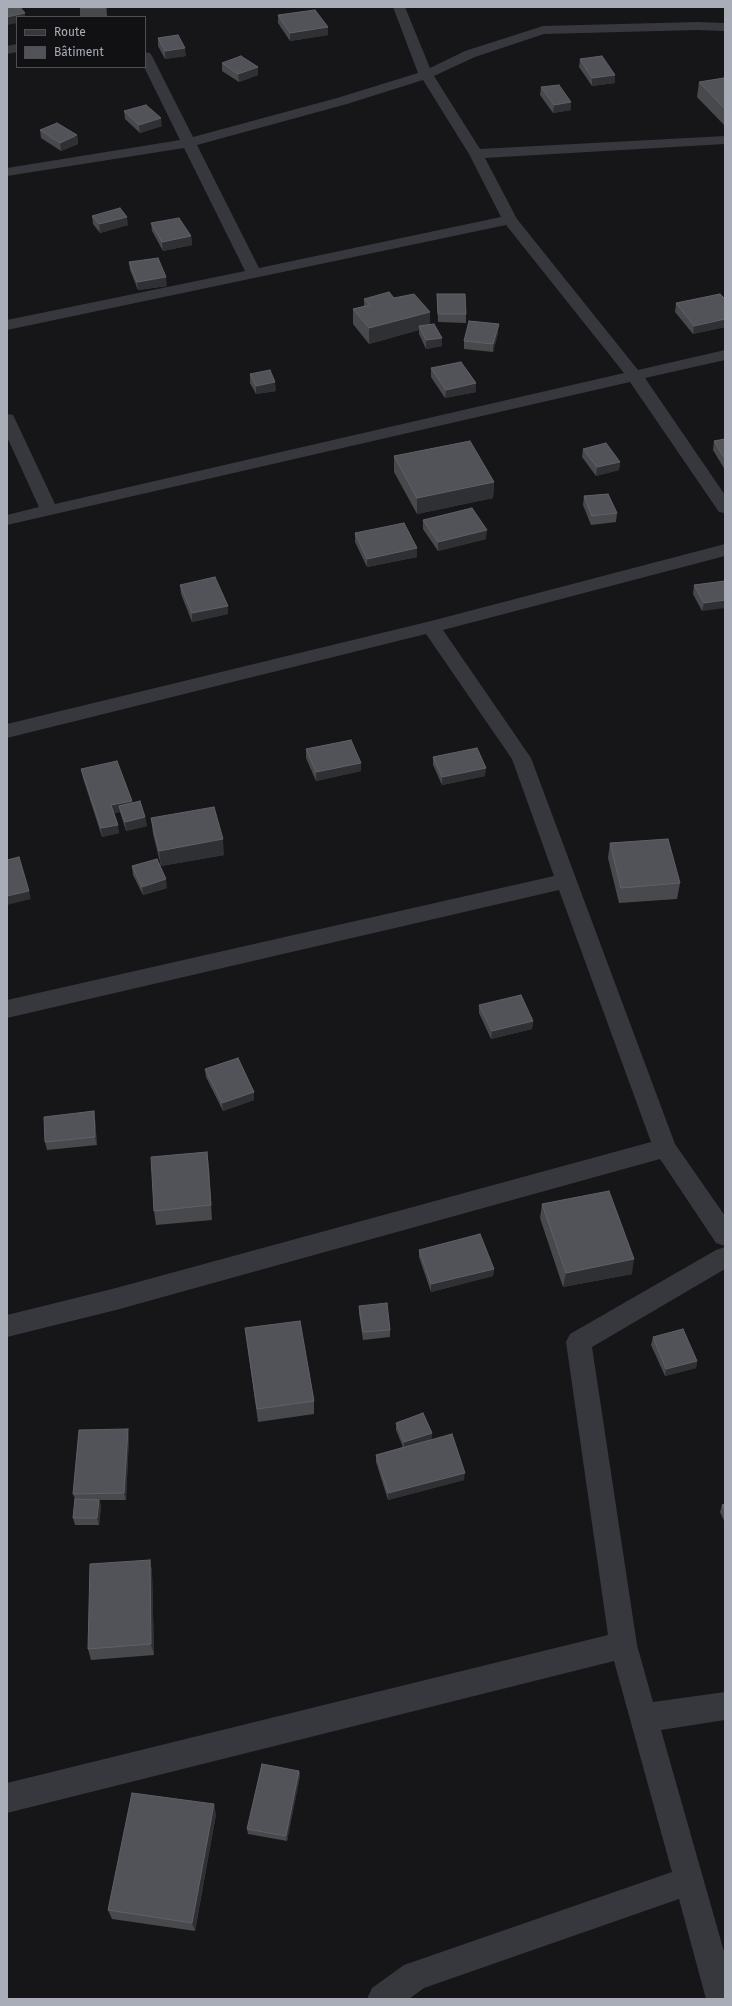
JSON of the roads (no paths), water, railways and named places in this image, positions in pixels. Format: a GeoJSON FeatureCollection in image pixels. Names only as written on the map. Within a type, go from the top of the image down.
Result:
{"type":"FeatureCollection","features":[{"type":"Feature","properties":{"kind":"street"},"geometry":{"type":"LineString","coordinates":[[399,7],[426,75],[476,154],[510,220],[634,375],[725,508]]}},
{"type":"Feature","properties":{"kind":"street"},"geometry":{"type":"LineString","coordinates":[[7,172],[188,143],[342,101],[426,75],[470,54],[543,30],[697,26],[725,27]]}},
{"type":"Feature","properties":{"kind":"street"},"geometry":{"type":"LineString","coordinates":[[146,58],[254,274]]}},
{"type":"Feature","properties":{"kind":"street"},"geometry":{"type":"LineString","coordinates":[[476,154],[725,140]]}},
{"type":"Feature","properties":{"kind":"street"},"geometry":{"type":"LineString","coordinates":[[7,325],[510,220]]}},
{"type":"Feature","properties":{"kind":"street"},"geometry":{"type":"LineString","coordinates":[[7,520],[725,354]]}},
{"type":"Feature","properties":{"kind":"street"},"geometry":{"type":"LineString","coordinates":[[7,419],[49,510]]}},
{"type":"Feature","properties":{"kind":"street"},"geometry":{"type":"LineString","coordinates":[[7,731],[432,627],[725,550]]}},
{"type":"Feature","properties":{"kind":"street"},"geometry":{"type":"LineString","coordinates":[[432,627],[522,758],[566,881],[666,1148],[725,1236]]}},
{"type":"Feature","properties":{"kind":"street"},"geometry":{"type":"LineString","coordinates":[[7,1009],[566,881]]}},
{"type":"Feature","properties":{"kind":"street"},"geometry":{"type":"LineString","coordinates":[[7,1326],[124,1297],[666,1148]]}},
{"type":"Feature","properties":{"kind":"street"},"geometry":{"type":"LineString","coordinates":[[722,1999],[623,1645],[579,1342],[725,1257]]}},
{"type":"Feature","properties":{"kind":"street"},"geometry":{"type":"LineString","coordinates":[[7,1798],[623,1645]]}},
{"type":"Feature","properties":{"kind":"street"},"geometry":{"type":"LineString","coordinates":[[644,1718],[725,1706]]}},
{"type":"Feature","properties":{"kind":"street"},"geometry":{"type":"LineString","coordinates":[[383,1999],[415,1976],[689,1881]]}}]}
